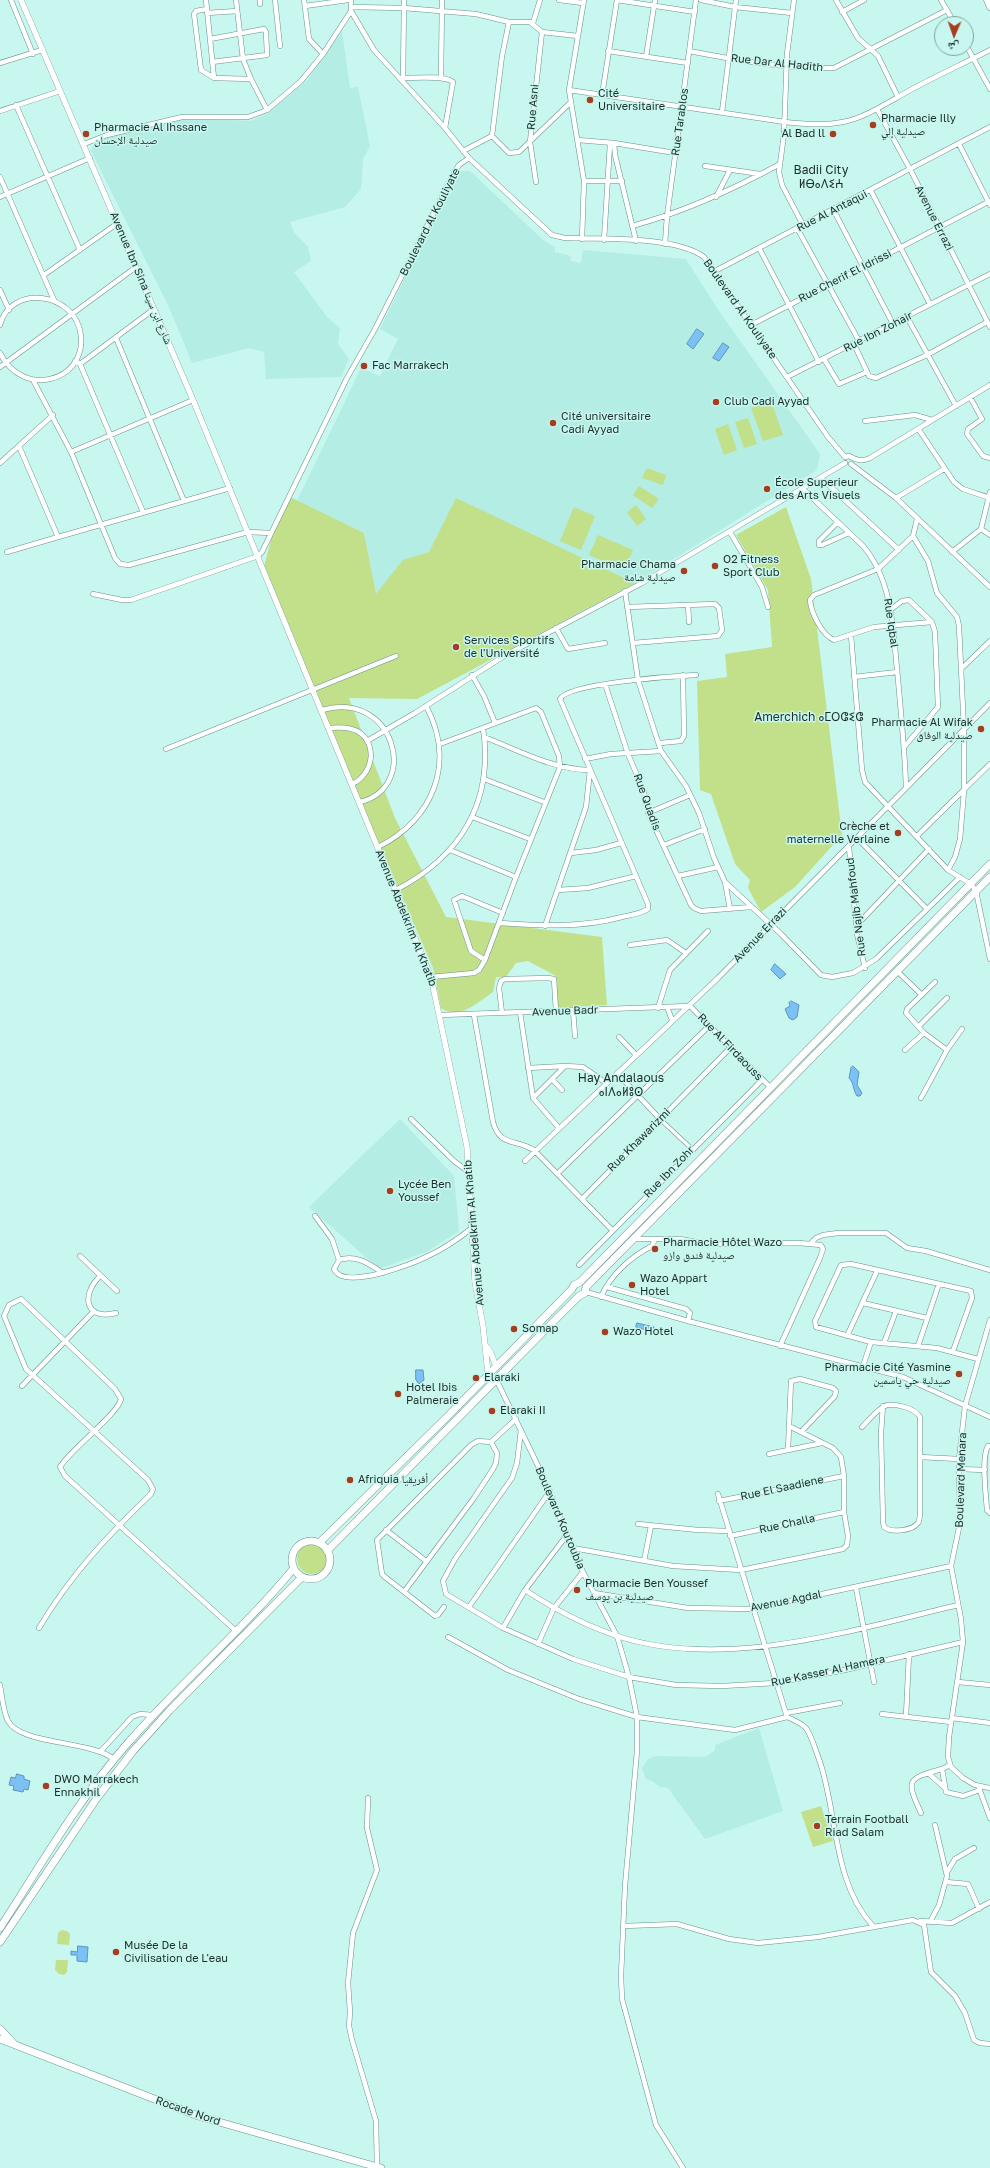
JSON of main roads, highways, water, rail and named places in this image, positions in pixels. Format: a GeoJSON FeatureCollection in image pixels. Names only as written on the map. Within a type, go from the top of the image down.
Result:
{"type":"FeatureCollection","features":[{"type":"Feature","properties":{"kind":"main road"},"geometry":{"type":"LineString","coordinates":[[987,0],[990,6]]}},
{"type":"Feature","properties":{"kind":"main road"},"geometry":{"type":"LineString","coordinates":[[319,1543],[496,1366],[572,1289],[576,1283],[580,1282],[990,864]]}},
{"type":"Feature","properties":{"kind":"main road"},"geometry":{"type":"LineString","coordinates":[[327,1551],[990,877]]}},
{"type":"Feature","properties":{"kind":"main road"},"geometry":{"type":"LineString","coordinates":[[580,1282],[586,1289]]}},
{"type":"Feature","properties":{"kind":"main road"},"geometry":{"type":"LineString","coordinates":[[572,1289],[575,1294],[579,1296]]}},
{"type":"Feature","properties":{"kind":"main road"},"geometry":{"type":"LineString","coordinates":[[309,1542],[319,1543],[327,1551],[330,1563],[324,1573],[314,1579],[302,1577],[294,1568],[294,1553],[300,1545],[309,1542]]}},
{"type":"Feature","properties":{"kind":"main road"},"geometry":{"type":"LineString","coordinates":[[0,1928],[69,1822],[114,1759],[294,1568]]}},
{"type":"Feature","properties":{"kind":"main road"},"geometry":{"type":"LineString","coordinates":[[0,1942],[96,1798],[138,1745],[169,1711],[302,1577]]}},
{"type":"Feature","properties":{"kind":"main road"},"geometry":{"type":"LineString","coordinates":[[0,2029],[14,2045]]}},
{"type":"Feature","properties":{"kind":"main road","name":"Rocade Nord"},"geometry":{"type":"LineString","coordinates":[[0,2039],[198,2116],[379,2167]]}},
{"type":"Feature","properties":{"kind":"water"},"geometry":{"type":"Polygon","coordinates":[[[697,329],[704,334],[693,349],[687,344],[697,329]]]}},
{"type":"Feature","properties":{"kind":"water"},"geometry":{"type":"Polygon","coordinates":[[[723,343],[729,347],[719,361],[713,358],[723,343]]]}},
{"type":"Feature","properties":{"kind":"water"},"geometry":{"type":"Polygon","coordinates":[[[775,964],[786,974],[780,979],[771,970],[775,964]]]}},
{"type":"Feature","properties":{"kind":"water"},"geometry":{"type":"Polygon","coordinates":[[[791,1001],[799,1005],[797,1017],[793,1020],[789,1018],[785,1009],[790,1006],[789,1003],[791,1001]]]}},
{"type":"Feature","properties":{"kind":"water"},"geometry":{"type":"Polygon","coordinates":[[[853,1066],[859,1072],[857,1085],[862,1093],[860,1096],[857,1096],[849,1078],[851,1068],[853,1066]]]}},
{"type":"Feature","properties":{"kind":"water"},"geometry":{"type":"Polygon","coordinates":[[[637,1323],[654,1327],[653,1332],[636,1327],[637,1323]]]}},
{"type":"Feature","properties":{"kind":"water"},"geometry":{"type":"Polygon","coordinates":[[[416,1370],[423,1370],[424,1380],[419,1384],[416,1380],[416,1370]]]}},
{"type":"Feature","properties":{"kind":"water"},"geometry":{"type":"Polygon","coordinates":[[[17,1774],[24,1776],[24,1779],[30,1781],[28,1790],[24,1789],[23,1792],[13,1790],[14,1786],[9,1785],[11,1777],[15,1778],[17,1774]]]}},
{"type":"Feature","properties":{"kind":"water"},"geometry":{"type":"Polygon","coordinates":[[[78,1946],[88,1947],[87,1962],[77,1961],[77,1955],[71,1955],[71,1951],[77,1952],[78,1946]]]}},
{"type":"Feature","properties":{"kind":"place","name":"Cité Universitaire"},"geometry":{"type":"Point","coordinates":[590,100]}},
{"type":"Feature","properties":{"kind":"place","name":"Pharmacie Illy صيدلية إلي"},"geometry":{"type":"Point","coordinates":[873,125]}},
{"type":"Feature","properties":{"kind":"place","name":"Pharmacie Al Ihssane صيدلية الإحسان"},"geometry":{"type":"Point","coordinates":[86,134]}},
{"type":"Feature","properties":{"kind":"place","name":"Al Bad ll"},"geometry":{"type":"Point","coordinates":[833,134]}},
{"type":"Feature","properties":{"kind":"place","name":"Fac Marrakech"},"geometry":{"type":"Point","coordinates":[364,366]}},
{"type":"Feature","properties":{"kind":"place","name":"Club Cadi Ayyad"},"geometry":{"type":"Point","coordinates":[716,402]}},
{"type":"Feature","properties":{"kind":"place","name":"Cité universitaire Cadi Ayyad"},"geometry":{"type":"Point","coordinates":[553,423]}},
{"type":"Feature","properties":{"kind":"place","name":"École Superieur des Arts Visuels"},"geometry":{"type":"Point","coordinates":[767,489]}},
{"type":"Feature","properties":{"kind":"place","name":"O2 Fitness Sport Club"},"geometry":{"type":"Point","coordinates":[715,566]}},
{"type":"Feature","properties":{"kind":"place","name":"Pharmacie Chama صيدلية شامة"},"geometry":{"type":"Point","coordinates":[684,571]}},
{"type":"Feature","properties":{"kind":"place","name":"Services Sportifs de l'Université"},"geometry":{"type":"Point","coordinates":[456,647]}},
{"type":"Feature","properties":{"kind":"place","name":"Pharmacie Al Wifak صيدلية الوفاق"},"geometry":{"type":"Point","coordinates":[981,729]}},
{"type":"Feature","properties":{"kind":"place","name":"Crèche et maternelle Verlaine"},"geometry":{"type":"Point","coordinates":[898,833]}},
{"type":"Feature","properties":{"kind":"place","name":"Lycée Ben Youssef"},"geometry":{"type":"Point","coordinates":[390,1191]}},
{"type":"Feature","properties":{"kind":"place","name":"Pharmacie Hôtel Wazo صيدلية فندق وازو"},"geometry":{"type":"Point","coordinates":[655,1249]}},
{"type":"Feature","properties":{"kind":"place","name":"Wazo Appart Hotel"},"geometry":{"type":"Point","coordinates":[632,1285]}},
{"type":"Feature","properties":{"kind":"place","name":"Somap"},"geometry":{"type":"Point","coordinates":[514,1329]}},
{"type":"Feature","properties":{"kind":"place","name":"Wazo Hotel"},"geometry":{"type":"Point","coordinates":[605,1332]}},
{"type":"Feature","properties":{"kind":"place","name":"Pharmacie Cité Yasmine صيدلية حي ياسمين"},"geometry":{"type":"Point","coordinates":[959,1374]}},
{"type":"Feature","properties":{"kind":"place","name":"Elaraki"},"geometry":{"type":"Point","coordinates":[476,1378]}},
{"type":"Feature","properties":{"kind":"place","name":"Hotel Ibis Palmeraie"},"geometry":{"type":"Point","coordinates":[398,1394]}},
{"type":"Feature","properties":{"kind":"place","name":"Elaraki II"},"geometry":{"type":"Point","coordinates":[492,1411]}},
{"type":"Feature","properties":{"kind":"place","name":"Afriquia أفريقيا"},"geometry":{"type":"Point","coordinates":[350,1480]}},
{"type":"Feature","properties":{"kind":"place","name":"Pharmacie Ben Youssef صيدلية بن يوسف"},"geometry":{"type":"Point","coordinates":[577,1590]}},
{"type":"Feature","properties":{"kind":"place","name":"DWO Marrakech Ennakhil"},"geometry":{"type":"Point","coordinates":[46,1786]}},
{"type":"Feature","properties":{"kind":"place","name":"Terrain Football Riad Salam"},"geometry":{"type":"Point","coordinates":[817,1826]}},
{"type":"Feature","properties":{"kind":"place","name":"Musée De la Civilisation de L'eau"},"geometry":{"type":"Point","coordinates":[116,1952]}},
{"type":"Feature","properties":{"kind":"district","name":"Badii City ⵍⴱⴰⴷⵉⵄ"},"geometry":{"type":"Point","coordinates":[821,177]}},
{"type":"Feature","properties":{"kind":"district","name":"Amerchich ⴰⵎⵔⵛⵉⵛ"},"geometry":{"type":"Point","coordinates":[809,717]}},
{"type":"Feature","properties":{"kind":"district","name":"Hay Andalaous ⴰⵏⴷⴰⵍⵓⵙ"},"geometry":{"type":"Point","coordinates":[621,1085]}}]}
